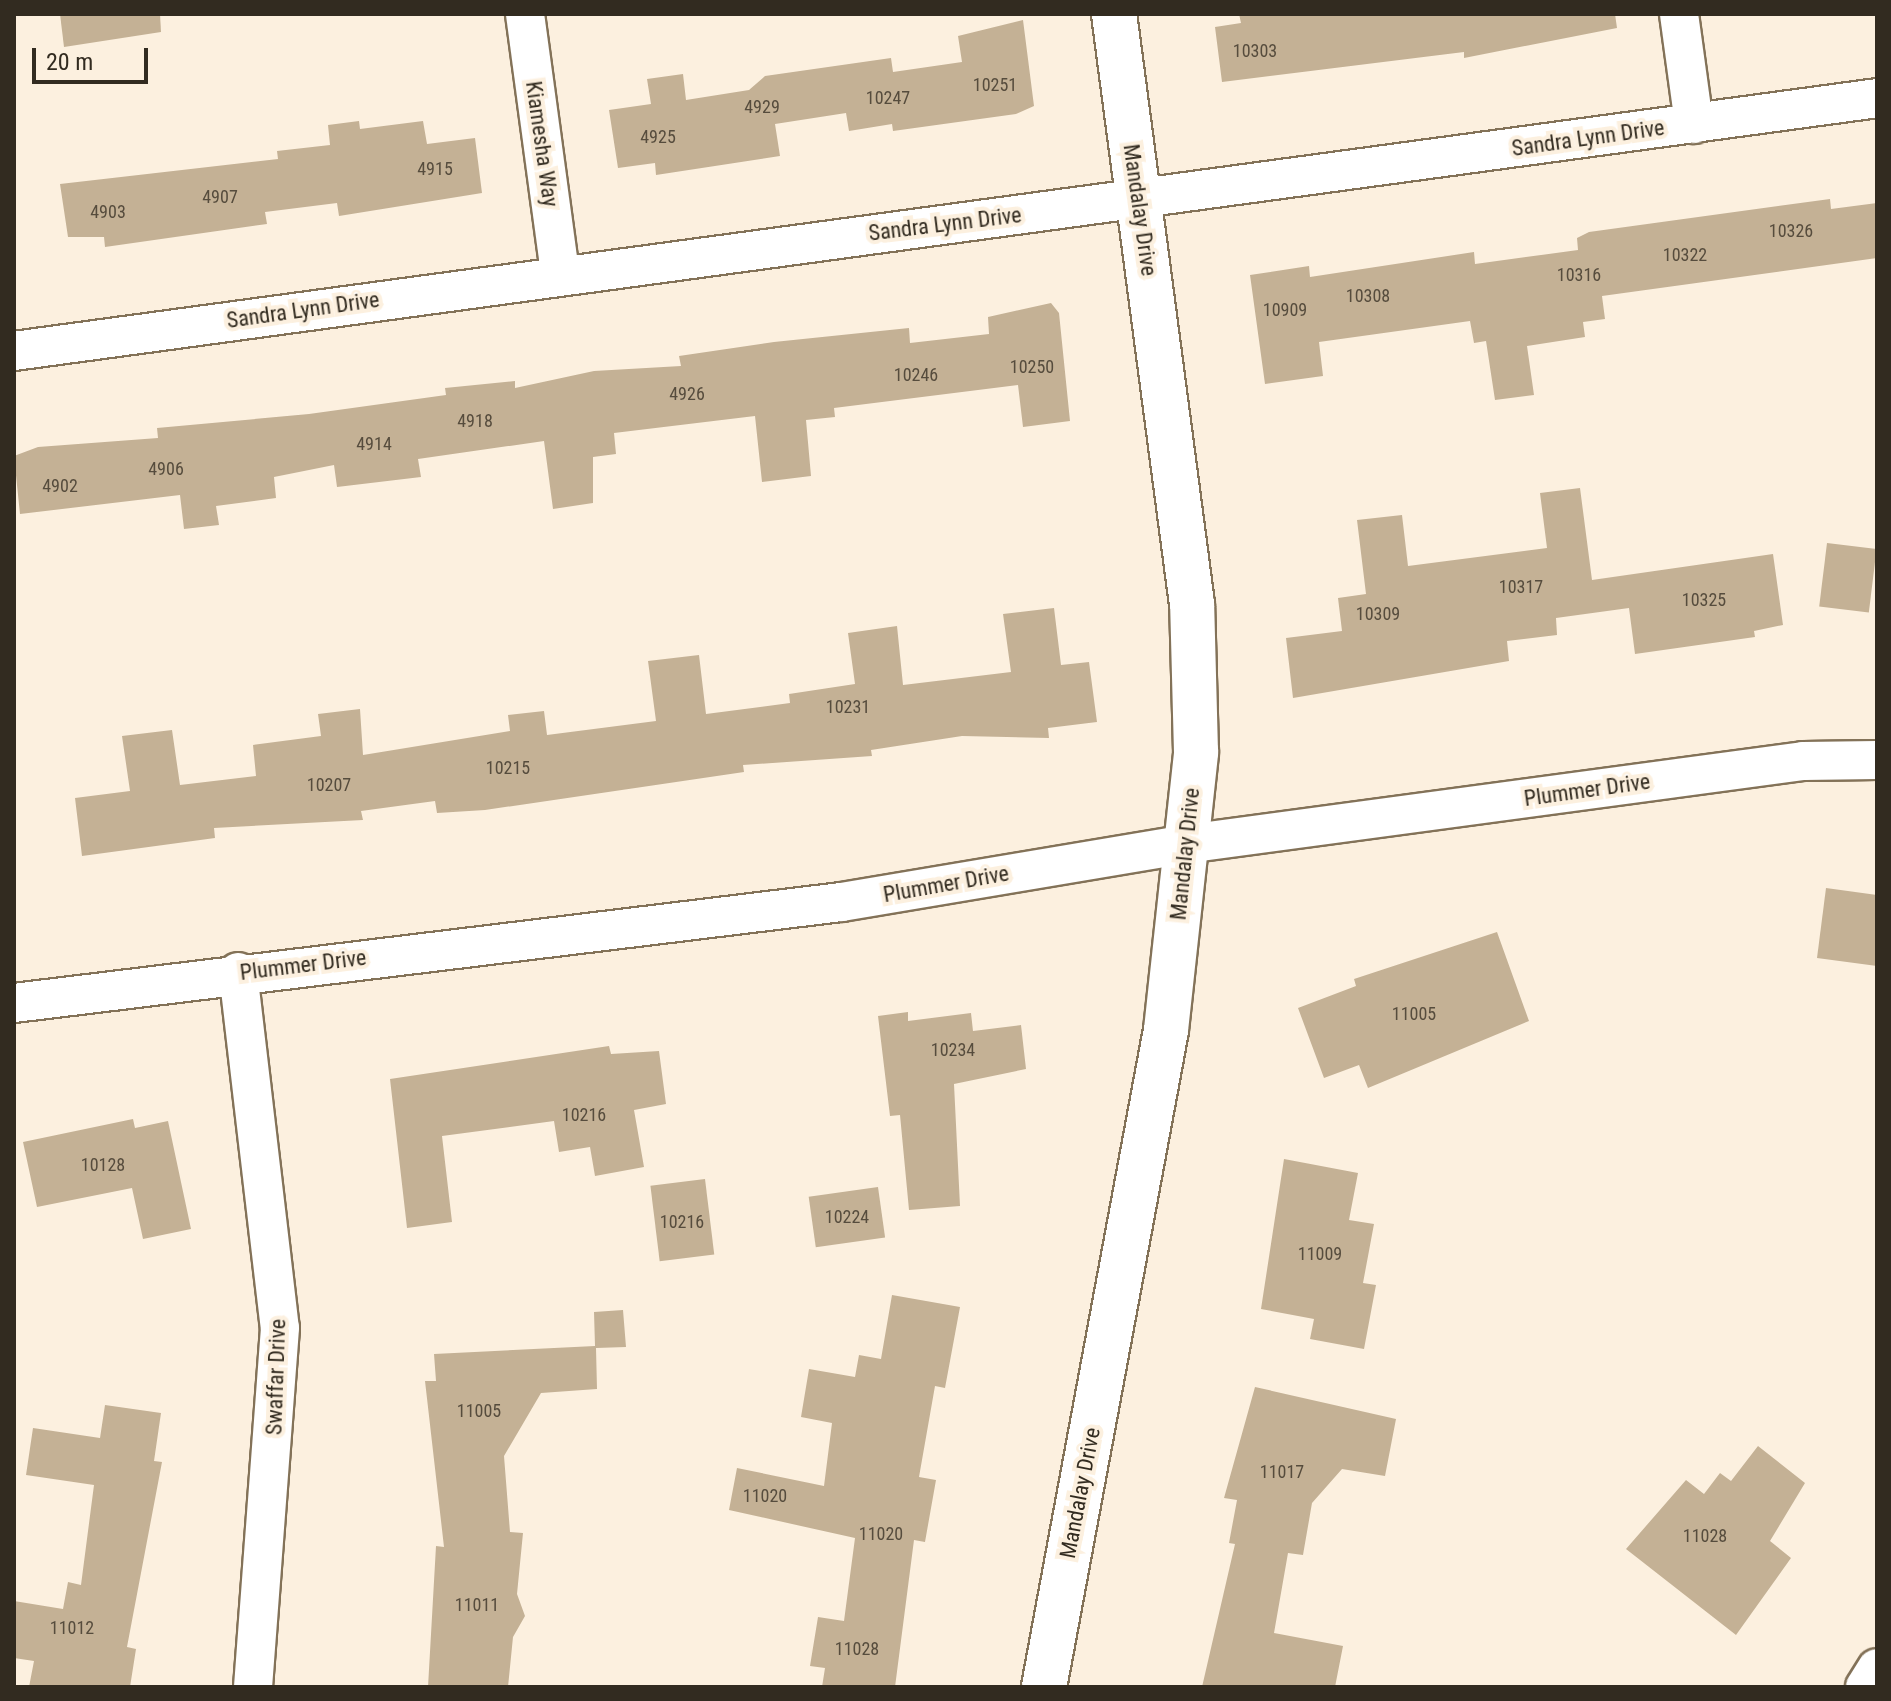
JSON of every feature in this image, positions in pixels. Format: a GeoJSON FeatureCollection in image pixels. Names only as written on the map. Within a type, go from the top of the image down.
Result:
{"type":"FeatureCollection","features":[{"type":"Feature","properties":{"kind":"street","name":"Kiamesha Way"},"geometry":{"type":"LineString","coordinates":[[525,14],[560,273]]}},
{"type":"Feature","properties":{"kind":"street","name":"Mandalay Drive"},"geometry":{"type":"LineString","coordinates":[[1044,1687],[1166,1030],[1196,752],[1192,604],[1114,14]]}},
{"type":"Feature","properties":{"kind":"street"},"geometry":{"type":"LineString","coordinates":[[1679,14],[1694,124]]}},
{"type":"Feature","properties":{"kind":"street","name":"Sandra Lynn Drive"},"geometry":{"type":"LineString","coordinates":[[14,351],[560,273],[1139,200],[1877,98]]}},
{"type":"Feature","properties":{"kind":"street","name":"Plummer Drive"},"geometry":{"type":"LineString","coordinates":[[14,1003],[238,972],[841,902],[1186,844],[1803,761],[1877,760]]}},
{"type":"Feature","properties":{"kind":"street","name":"Swaffar Drive"},"geometry":{"type":"LineString","coordinates":[[238,972],[280,1328],[253,1687]]}},
{"type":"Feature","properties":{"kind":"street"},"geometry":{"type":"LineString","coordinates":[[1865,1687],[1877,1668]]}},
{"type":"Feature","properties":{"kind":"building"},"geometry":{"type":"Polygon","coordinates":[[[60,14],[160,14],[161,32],[64,47],[60,14]]]}},
{"type":"Feature","properties":{"kind":"building"},"geometry":{"type":"Polygon","coordinates":[[[1239,14],[1615,14],[1617,28],[1464,58],[1464,52],[1222,82],[1215,27],[1241,23],[1239,14]]]}},
{"type":"Feature","properties":{"kind":"building"},"geometry":{"type":"Polygon","coordinates":[[[1023,20],[1034,106],[1016,114],[893,131],[892,124],[849,131],[846,113],[775,124],[780,156],[656,175],[655,163],[618,168],[609,110],[651,104],[647,79],[683,74],[686,100],[749,90],[765,76],[891,58],[893,72],[962,62],[958,36],[1023,20]]]}},
{"type":"Feature","properties":{"kind":"building"},"geometry":{"type":"Polygon","coordinates":[[[359,121],[360,129],[423,121],[427,144],[475,138],[482,193],[339,216],[337,203],[265,212],[267,224],[105,247],[104,237],[68,237],[60,184],[278,159],[277,151],[330,145],[328,125],[359,121]]]}},
{"type":"Feature","properties":{"kind":"building"},"geometry":{"type":"Polygon","coordinates":[[[1830,199],[1831,209],[1877,203],[1877,258],[1602,296],[1605,319],[1583,322],[1585,337],[1527,346],[1534,395],[1495,400],[1486,341],[1474,343],[1470,321],[1319,342],[1323,376],[1265,384],[1250,275],[1309,266],[1310,277],[1474,252],[1475,264],[1578,250],[1577,238],[1589,232],[1830,199]]]}},
{"type":"Feature","properties":{"kind":"building"},"geometry":{"type":"Polygon","coordinates":[[[1051,303],[1059,313],[1070,421],[1023,427],[1018,385],[834,408],[835,417],[806,420],[811,476],[762,482],[755,416],[614,433],[616,454],[593,457],[593,503],[553,509],[544,441],[418,459],[421,477],[337,487],[334,465],[274,477],[276,498],[216,506],[219,525],[184,529],[180,495],[20,514],[14,456],[38,447],[158,438],[157,428],[309,414],[446,395],[445,388],[515,381],[515,388],[594,371],[681,366],[679,356],[774,342],[909,328],[910,343],[989,334],[988,317],[1051,303]]]}},
{"type":"Feature","properties":{"kind":"building"},"geometry":{"type":"Polygon","coordinates":[[[1580,488],[1592,580],[1773,554],[1783,625],[1754,631],[1755,637],[1635,654],[1629,608],[1556,618],[1557,635],[1507,641],[1509,661],[1293,698],[1286,638],[1342,631],[1338,598],[1366,594],[1357,520],[1402,515],[1408,566],[1547,548],[1540,493],[1580,488]]]}},
{"type":"Feature","properties":{"kind":"building"},"geometry":{"type":"Polygon","coordinates":[[[1827,543],[1877,549],[1869,613],[1819,607],[1827,543]]]}},
{"type":"Feature","properties":{"kind":"building"},"geometry":{"type":"Polygon","coordinates":[[[1054,608],[1061,665],[1089,662],[1097,722],[1048,728],[1049,738],[962,736],[871,750],[872,756],[743,765],[744,772],[485,810],[437,813],[435,801],[361,811],[363,820],[214,828],[215,838],[82,856],[75,798],[130,791],[122,736],[172,730],[180,785],[256,776],[253,745],[321,736],[318,714],[360,709],[363,755],[510,731],[508,715],[544,711],[547,735],[656,721],[648,661],[699,655],[706,714],[790,703],[789,694],[855,684],[848,633],[897,626],[903,685],[1011,672],[1003,614],[1054,608]]]}},
{"type":"Feature","properties":{"kind":"building"},"geometry":{"type":"Polygon","coordinates":[[[1826,888],[1877,895],[1877,966],[1817,958],[1826,888]]]}},
{"type":"Feature","properties":{"kind":"building"},"geometry":{"type":"Polygon","coordinates":[[[1497,932],[1529,1021],[1368,1088],[1359,1065],[1324,1078],[1298,1008],[1356,986],[1354,979],[1497,932]]]}},
{"type":"Feature","properties":{"kind":"building"},"geometry":{"type":"Polygon","coordinates":[[[908,1012],[908,1021],[971,1013],[973,1031],[1021,1025],[1026,1069],[954,1084],[960,1206],[909,1210],[900,1115],[890,1116],[878,1016],[908,1012]]]}},
{"type":"Feature","properties":{"kind":"building"},"geometry":{"type":"Polygon","coordinates":[[[609,1046],[611,1054],[659,1051],[666,1104],[634,1110],[644,1167],[595,1176],[590,1147],[559,1152],[554,1121],[442,1136],[452,1222],[407,1228],[390,1079],[609,1046]]]}},
{"type":"Feature","properties":{"kind":"building"},"geometry":{"type":"Polygon","coordinates":[[[133,1119],[135,1128],[168,1121],[191,1229],[143,1239],[132,1188],[37,1207],[23,1142],[133,1119]]]}},
{"type":"Feature","properties":{"kind":"building"},"geometry":{"type":"Polygon","coordinates":[[[1284,1159],[1358,1173],[1349,1220],[1374,1224],[1363,1283],[1376,1285],[1364,1349],[1310,1339],[1314,1319],[1261,1309],[1284,1159]]]}},
{"type":"Feature","properties":{"kind":"building"},"geometry":{"type":"Polygon","coordinates":[[[705,1179],[714,1254],[660,1261],[650,1186],[705,1179]]]}},
{"type":"Feature","properties":{"kind":"building"},"geometry":{"type":"Polygon","coordinates":[[[878,1187],[885,1238],[816,1247],[809,1197],[878,1187]]]}},
{"type":"Feature","properties":{"kind":"building"},"geometry":{"type":"Polygon","coordinates":[[[892,1295],[960,1307],[945,1388],[935,1386],[919,1477],[936,1480],[925,1542],[914,1540],[895,1687],[822,1687],[825,1668],[810,1666],[818,1617],[844,1621],[855,1538],[729,1510],[737,1468],[824,1486],[832,1423],[801,1417],[809,1369],[855,1377],[859,1355],[881,1359],[892,1295]]]}},
{"type":"Feature","properties":{"kind":"building"},"geometry":{"type":"Polygon","coordinates":[[[623,1310],[626,1347],[596,1348],[597,1389],[541,1393],[504,1456],[510,1532],[523,1533],[517,1594],[525,1616],[513,1637],[508,1687],[428,1687],[436,1546],[444,1547],[425,1381],[436,1381],[434,1354],[595,1346],[594,1312],[623,1310]]]}},
{"type":"Feature","properties":{"kind":"building"},"geometry":{"type":"Polygon","coordinates":[[[1255,1387],[1396,1419],[1385,1476],[1342,1469],[1312,1503],[1303,1555],[1288,1553],[1274,1633],[1343,1646],[1335,1687],[1202,1687],[1235,1544],[1229,1543],[1237,1500],[1224,1498],[1255,1387]]]}},
{"type":"Feature","properties":{"kind":"building"},"geometry":{"type":"Polygon","coordinates":[[[105,1405],[161,1413],[154,1461],[162,1462],[127,1647],[136,1649],[130,1687],[29,1687],[34,1661],[14,1658],[14,1601],[63,1609],[68,1582],[81,1585],[94,1485],[26,1475],[33,1428],[100,1438],[105,1405]]]}},
{"type":"Feature","properties":{"kind":"building"},"geometry":{"type":"Polygon","coordinates":[[[1758,1446],[1805,1483],[1770,1541],[1791,1558],[1736,1635],[1626,1549],[1686,1480],[1704,1494],[1720,1473],[1731,1481],[1758,1446]]]}}]}
